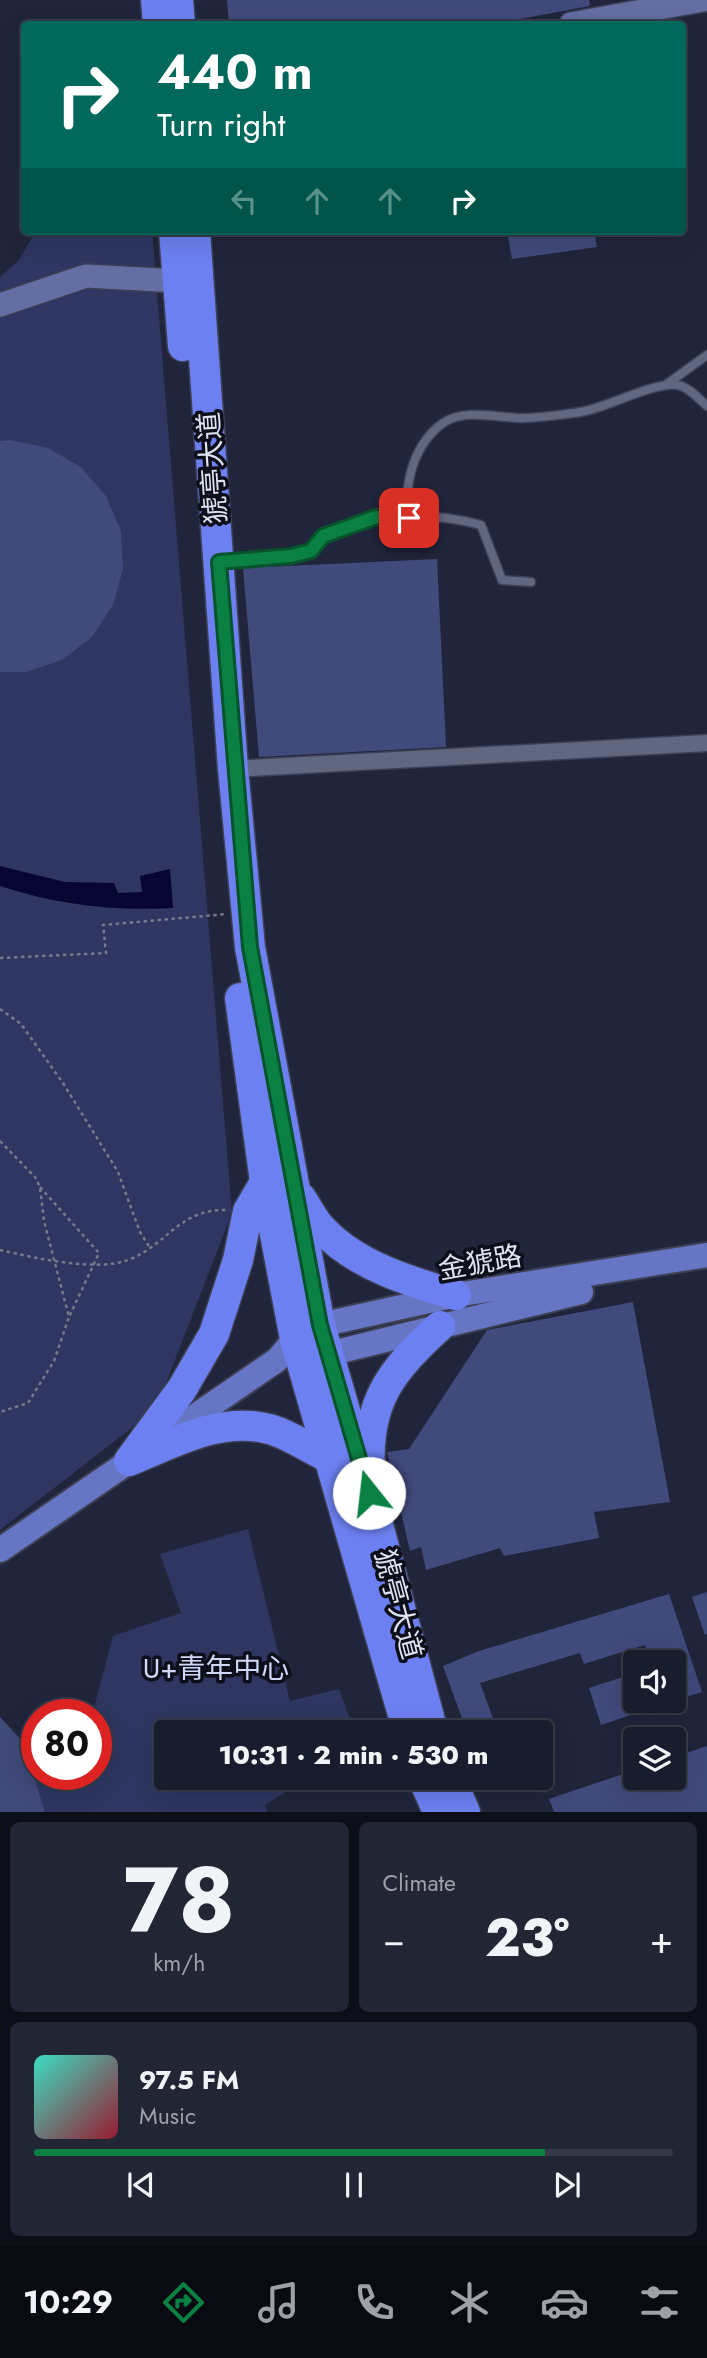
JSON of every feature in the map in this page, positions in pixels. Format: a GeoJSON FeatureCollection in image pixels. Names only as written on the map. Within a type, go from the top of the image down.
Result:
{"type":"FeatureCollection","features":[{"type":"Feature","properties":{"kind":"highway"},"geometry":{"type":"LineString","coordinates":[[156,0],[158,21]]}},
{"type":"Feature","properties":{"kind":"highway"},"geometry":{"type":"LineString","coordinates":[[178,0],[180,21]]}},
{"type":"Feature","properties":{"kind":"highway","name":"猇亭大道"},"geometry":{"type":"LineString","coordinates":[[174,235],[228,914],[279,1185],[305,1349],[328,1457],[405,1720]]}},
{"type":"Feature","properties":{"kind":"highway","name":"猇亭大道"},"geometry":{"type":"LineString","coordinates":[[195,235],[233,769],[250,947],[279,1185]]}},
{"type":"Feature","properties":{"kind":"highway"},"geometry":{"type":"LineString","coordinates":[[129,1461],[182,1389],[214,1334],[238,1260],[248,1211],[279,1185],[323,1231],[362,1259],[405,1280],[456,1295]]}},
{"type":"Feature","properties":{"kind":"highway"},"geometry":{"type":"LineString","coordinates":[[376,1517],[369,1448],[380,1397],[390,1376],[406,1357],[440,1326]]}},
{"type":"Feature","properties":{"kind":"highway","name":"猇亭大道"},"geometry":{"type":"LineString","coordinates":[[305,1349],[376,1517],[430,1720]]}},
{"type":"Feature","properties":{"kind":"highway"},"geometry":{"type":"LineString","coordinates":[[129,1461],[205,1430],[239,1423],[272,1430],[328,1457]]}},
{"type":"Feature","properties":{"kind":"highway"},"geometry":{"type":"LineString","coordinates":[[428,1790],[438,1812]]}},
{"type":"Feature","properties":{"kind":"highway"},"geometry":{"type":"LineString","coordinates":[[455,1790],[465,1812]]}},
{"type":"Feature","properties":{"kind":"main road","name":"金猇路"},"geometry":{"type":"LineString","coordinates":[[0,1550],[129,1461],[305,1349],[456,1295],[707,1255]]}},
{"type":"Feature","properties":{"kind":"main road","name":"金猇路"},"geometry":{"type":"LineString","coordinates":[[305,1349],[440,1326],[557,1296],[707,1271]]}},
{"type":"Feature","properties":{"kind":"street"},"geometry":{"type":"LineString","coordinates":[[587,21],[703,0]]}},
{"type":"Feature","properties":{"kind":"street"},"geometry":{"type":"LineString","coordinates":[[0,305],[86,276],[178,281]]}},
{"type":"Feature","properties":{"kind":"street"},"geometry":{"type":"LineString","coordinates":[[233,769],[707,743]]}},
{"type":"Feature","properties":{"kind":"lane"},"geometry":{"type":"LineString","coordinates":[[409,518],[406,486],[409,473],[428,438],[445,422],[461,416],[525,418],[586,411],[665,385],[707,355]]}},
{"type":"Feature","properties":{"kind":"lane"},"geometry":{"type":"LineString","coordinates":[[665,385],[680,385],[707,406]]}},
{"type":"Feature","properties":{"kind":"lane"},"geometry":{"type":"LineString","coordinates":[[219,562],[291,556],[311,551],[323,536],[376,517],[456,518],[481,525],[502,580],[531,582]]}},
{"type":"Feature","properties":{"kind":"path"},"geometry":{"type":"LineString","coordinates":[[0,958],[106,954],[103,925],[228,914]]}},
{"type":"Feature","properties":{"kind":"path"},"geometry":{"type":"LineString","coordinates":[[0,1009],[21,1024],[63,1083],[98,1145],[118,1172],[139,1232],[150,1248]]}},
{"type":"Feature","properties":{"kind":"path"},"geometry":{"type":"LineString","coordinates":[[0,1141],[99,1252],[69,1317],[54,1361],[27,1404],[0,1412]]}},
{"type":"Feature","properties":{"kind":"path"},"geometry":{"type":"LineString","coordinates":[[40,1187],[40,1202],[69,1317]]}},
{"type":"Feature","properties":{"kind":"path"},"geometry":{"type":"LineString","coordinates":[[0,1250],[54,1260],[114,1264],[150,1248],[182,1220],[223,1210],[248,1211]]}},
{"type":"Feature","properties":{"kind":"green space"},"geometry":{"type":"Polygon","coordinates":[[[34,235],[152,235],[232,1213],[156,1409],[0,1530],[0,277],[19,260],[34,235]]]}},
{"type":"Feature","properties":{"kind":"green space","name":"U+青年中心"},"geometry":{"type":"Polygon","coordinates":[[[248,1529],[290,1701],[339,1689],[350,1720],[154,1720],[154,1790],[289,1790],[265,1805],[267,1812],[45,1812],[38,1790],[112,1790],[112,1699],[96,1699],[113,1636],[181,1613],[160,1554],[248,1529]]]}},
{"type":"Feature","properties":{"kind":"shaded area"},"geometry":{"type":"Polygon","coordinates":[[[0,866],[65,882],[114,883],[118,893],[142,892],[140,876],[170,869],[173,908],[107,907],[22,893],[0,886],[0,866]]]}},
{"type":"Feature","properties":{"kind":"building"},"geometry":{"type":"Polygon","coordinates":[[[227,0],[589,0],[590,6],[509,21],[229,21],[227,0]]]}},
{"type":"Feature","properties":{"kind":"building"},"geometry":{"type":"Polygon","coordinates":[[[508,235],[595,235],[597,247],[512,259],[508,235]]]}},
{"type":"Feature","properties":{"kind":"building"},"geometry":{"type":"Polygon","coordinates":[[[11,440],[48,448],[81,467],[106,496],[121,531],[123,569],[113,605],[92,637],[62,660],[26,672],[0,672],[0,441],[11,440]]]}},
{"type":"Feature","properties":{"kind":"building"},"geometry":{"type":"Polygon","coordinates":[[[437,559],[446,747],[259,757],[243,568],[437,559]]]}},
{"type":"Feature","properties":{"kind":"building"},"geometry":{"type":"Polygon","coordinates":[[[633,1302],[670,1502],[594,1512],[599,1538],[504,1556],[500,1548],[426,1570],[421,1547],[410,1551],[387,1452],[409,1449],[487,1330],[633,1302]]]}},
{"type":"Feature","properties":{"kind":"building"},"geometry":{"type":"Polygon","coordinates":[[[707,1592],[707,1634],[705,1635],[692,1597],[707,1592]]]}},
{"type":"Feature","properties":{"kind":"building"},"geometry":{"type":"Polygon","coordinates":[[[669,1594],[702,1692],[686,1697],[686,1650],[647,1650],[645,1645],[584,1664],[580,1653],[480,1683],[494,1720],[463,1720],[443,1666],[479,1651],[669,1594]]]}},
{"type":"Feature","properties":{"kind":"building"},"geometry":{"type":"Polygon","coordinates":[[[623,1677],[623,1713],[637,1713],[601,1725],[589,1688],[623,1677]]]}},
{"type":"Feature","properties":{"kind":"building"},"geometry":{"type":"Polygon","coordinates":[[[0,1717],[21,1740],[21,1790],[38,1790],[45,1812],[0,1812],[0,1717]]]}},
{"type":"Feature","properties":{"kind":"building"},"geometry":{"type":"Polygon","coordinates":[[[707,1746],[707,1812],[554,1812],[549,1799],[623,1774],[623,1790],[686,1790],[686,1753],[707,1746]]]}},
{"type":"Feature","properties":{"kind":"route"},"geometry":{"type":"LineString","coordinates":[[369,1493],[320,1325],[250,947],[233,769],[219,562],[291,556],[311,551],[323,536],[376,517],[409,518]]}}]}
